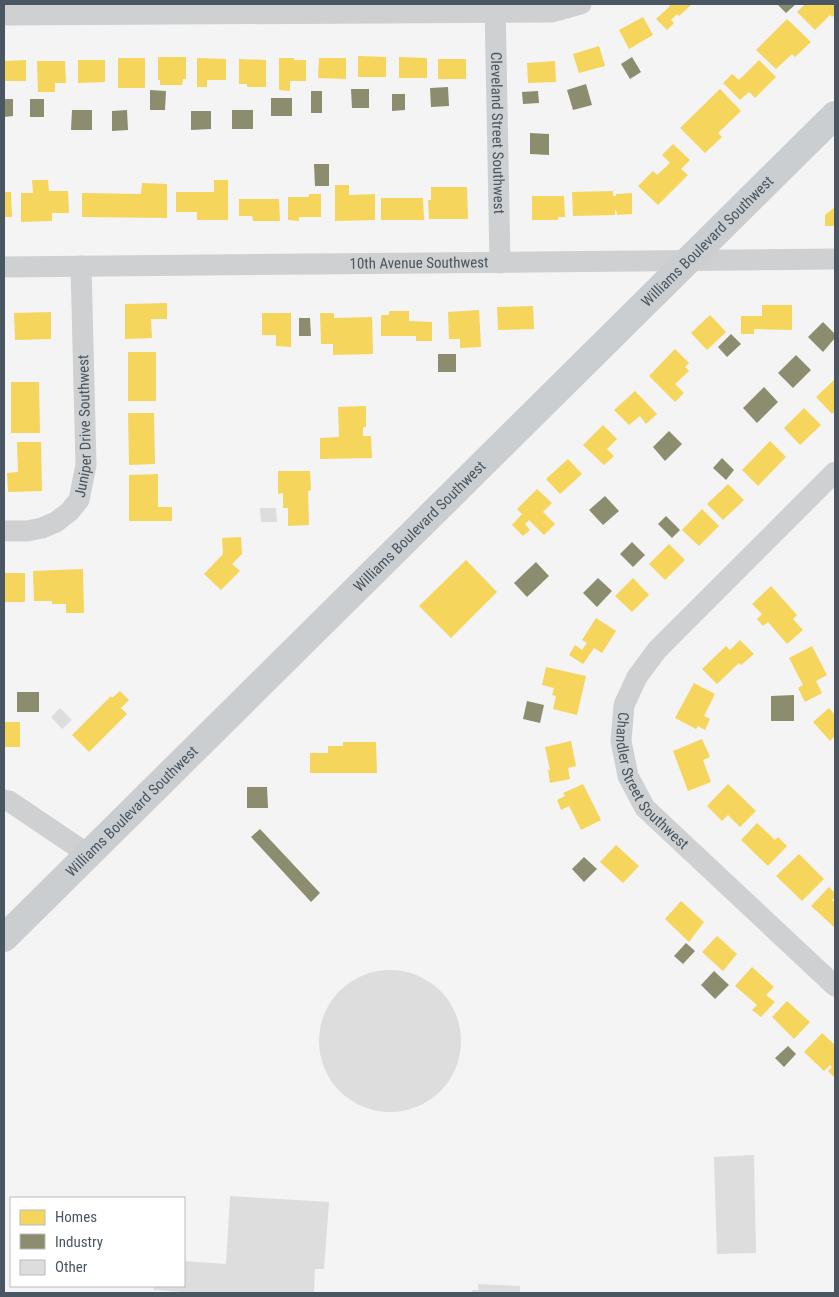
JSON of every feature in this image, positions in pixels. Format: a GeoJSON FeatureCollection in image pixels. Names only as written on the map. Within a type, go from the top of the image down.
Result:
{"type":"FeatureCollection","features":[{"type":"Feature","properties":{"kind":"main road","name":"Williams Boulevard Southwest"},"geometry":{"type":"LineString","coordinates":[[4,938],[835,115]]}},
{"type":"Feature","properties":{"kind":"street"},"geometry":{"type":"LineString","coordinates":[[4,15],[496,8],[552,12],[580,4]]}},
{"type":"Feature","properties":{"kind":"street","name":"Cleveland Street Southwest"},"geometry":{"type":"LineString","coordinates":[[496,8],[500,263]]}},
{"type":"Feature","properties":{"kind":"street","name":"10th Avenue Southwest"},"geometry":{"type":"LineString","coordinates":[[4,267],[835,259]]}},
{"type":"Feature","properties":{"kind":"street","name":"Juniper Drive Southwest"},"geometry":{"type":"LineString","coordinates":[[4,531],[42,528],[63,517],[79,500],[86,465],[81,266]]}},
{"type":"Feature","properties":{"kind":"street","name":"Chandler Street Southwest"},"geometry":{"type":"LineString","coordinates":[[835,472],[657,650],[637,677],[624,705],[621,741],[628,776],[645,808],[835,986]]}},
{"type":"Feature","properties":{"kind":"street"},"geometry":{"type":"LineString","coordinates":[[4,800],[9,801],[36,818],[89,855]]}},
{"type":"Feature","properties":{"kind":"building: Homes"},"geometry":{"type":"Polygon","coordinates":[[[668,4],[692,4],[679,16],[677,14],[671,20],[674,23],[667,30],[656,19],[670,6],[668,4]]]}},
{"type":"Feature","properties":{"kind":"building: Homes"},"geometry":{"type":"Polygon","coordinates":[[[805,4],[835,4],[835,14],[832,17],[830,15],[815,30],[797,12],[805,4]]]}},
{"type":"Feature","properties":{"kind":"building: Homes"},"geometry":{"type":"Polygon","coordinates":[[[643,17],[653,35],[629,49],[619,30],[643,17]]]}},
{"type":"Feature","properties":{"kind":"building: Homes"},"geometry":{"type":"Polygon","coordinates":[[[787,19],[811,42],[795,57],[792,54],[776,69],[756,50],[787,19]]]}},
{"type":"Feature","properties":{"kind":"building: Homes"},"geometry":{"type":"Polygon","coordinates":[[[599,46],[605,66],[579,73],[573,54],[599,46]]]}},
{"type":"Feature","properties":{"kind":"building: Homes"},"geometry":{"type":"Polygon","coordinates":[[[358,56],[386,57],[386,77],[358,77],[358,56]]]}},
{"type":"Feature","properties":{"kind":"building: Homes"},"geometry":{"type":"Polygon","coordinates":[[[158,57],[186,57],[186,79],[183,79],[182,85],[160,85],[160,80],[158,80],[158,57]]]}},
{"type":"Feature","properties":{"kind":"building: Homes"},"geometry":{"type":"Polygon","coordinates":[[[399,57],[427,58],[427,78],[399,78],[399,57]]]}},
{"type":"Feature","properties":{"kind":"building: Homes"},"geometry":{"type":"Polygon","coordinates":[[[118,58],[145,58],[145,88],[118,88],[118,58]]]}},
{"type":"Feature","properties":{"kind":"building: Homes"},"geometry":{"type":"Polygon","coordinates":[[[197,58],[226,59],[226,80],[207,80],[207,87],[197,87],[197,58]]]}},
{"type":"Feature","properties":{"kind":"building: Homes"},"geometry":{"type":"Polygon","coordinates":[[[279,58],[306,60],[306,81],[290,81],[290,91],[279,90],[279,58]]]}},
{"type":"Feature","properties":{"kind":"building: Homes"},"geometry":{"type":"Polygon","coordinates":[[[319,58],[346,58],[346,79],[318,78],[319,58]]]}},
{"type":"Feature","properties":{"kind":"building: Homes"},"geometry":{"type":"Polygon","coordinates":[[[239,59],[266,60],[266,87],[247,87],[247,84],[239,84],[239,59]]]}},
{"type":"Feature","properties":{"kind":"building: Homes"},"geometry":{"type":"Polygon","coordinates":[[[438,59],[466,59],[466,79],[438,79],[438,59]]]}},
{"type":"Feature","properties":{"kind":"building: Homes"},"geometry":{"type":"Polygon","coordinates":[[[26,60],[26,81],[4,81],[4,61],[26,60]]]}},
{"type":"Feature","properties":{"kind":"building: Homes"},"geometry":{"type":"Polygon","coordinates":[[[78,60],[105,60],[105,82],[78,83],[78,60]]]}},
{"type":"Feature","properties":{"kind":"building: Homes"},"geometry":{"type":"Polygon","coordinates":[[[759,60],[776,77],[755,98],[749,92],[740,100],[723,83],[732,74],[739,80],[759,60]]]}},
{"type":"Feature","properties":{"kind":"building: Homes"},"geometry":{"type":"Polygon","coordinates":[[[37,61],[65,61],[66,83],[55,83],[55,92],[38,92],[37,61]]]}},
{"type":"Feature","properties":{"kind":"building: Homes"},"geometry":{"type":"Polygon","coordinates":[[[555,61],[556,82],[528,83],[527,63],[555,61]]]}},
{"type":"Feature","properties":{"kind":"building: Homes"},"geometry":{"type":"Polygon","coordinates":[[[720,89],[741,111],[718,133],[722,137],[705,153],[680,128],[720,89]]]}},
{"type":"Feature","properties":{"kind":"building: Homes"},"geometry":{"type":"Polygon","coordinates":[[[673,144],[690,160],[681,169],[688,175],[658,205],[638,186],[653,171],[657,175],[670,163],[662,155],[673,144]]]}},
{"type":"Feature","properties":{"kind":"building: Homes"},"geometry":{"type":"Polygon","coordinates":[[[32,180],[48,180],[49,191],[68,191],[69,213],[52,213],[52,221],[21,222],[21,193],[33,193],[32,180]]]}},
{"type":"Feature","properties":{"kind":"building: Homes"},"geometry":{"type":"Polygon","coordinates":[[[214,180],[228,180],[228,220],[197,220],[197,212],[176,212],[176,192],[214,192],[214,180]]]}},
{"type":"Feature","properties":{"kind":"building: Homes"},"geometry":{"type":"Polygon","coordinates":[[[142,183],[167,184],[167,218],[82,217],[82,193],[141,194],[142,183]]]}},
{"type":"Feature","properties":{"kind":"building: Homes"},"geometry":{"type":"Polygon","coordinates":[[[335,185],[349,185],[349,195],[375,194],[375,220],[335,221],[335,185]]]}},
{"type":"Feature","properties":{"kind":"building: Homes"},"geometry":{"type":"Polygon","coordinates":[[[431,187],[467,187],[468,219],[429,219],[428,200],[431,200],[431,187]]]}},
{"type":"Feature","properties":{"kind":"building: Homes"},"geometry":{"type":"Polygon","coordinates":[[[613,191],[613,196],[616,196],[616,194],[632,193],[632,214],[617,215],[615,210],[615,215],[573,216],[572,192],[613,191]]]}},
{"type":"Feature","properties":{"kind":"building: Homes"},"geometry":{"type":"Polygon","coordinates":[[[4,192],[11,192],[12,217],[4,217],[4,192]]]}},
{"type":"Feature","properties":{"kind":"building: Homes"},"geometry":{"type":"Polygon","coordinates":[[[309,194],[321,194],[321,217],[299,217],[299,221],[288,220],[288,197],[309,197],[309,194]]]}},
{"type":"Feature","properties":{"kind":"building: Homes"},"geometry":{"type":"Polygon","coordinates":[[[532,196],[564,196],[565,217],[558,217],[558,220],[532,220],[532,196]]]}},
{"type":"Feature","properties":{"kind":"building: Homes"},"geometry":{"type":"Polygon","coordinates":[[[381,198],[423,198],[424,220],[381,220],[381,198]]]}},
{"type":"Feature","properties":{"kind":"building: Homes"},"geometry":{"type":"Polygon","coordinates":[[[239,199],[279,199],[280,221],[253,221],[252,216],[239,216],[239,199]]]}},
{"type":"Feature","properties":{"kind":"building: Homes"},"geometry":{"type":"Polygon","coordinates":[[[835,207],[835,226],[825,226],[825,215],[835,207]]]}},
{"type":"Feature","properties":{"kind":"building: Homes"},"geometry":{"type":"Polygon","coordinates":[[[167,303],[167,319],[151,319],[152,338],[125,339],[125,304],[167,303]]]}},
{"type":"Feature","properties":{"kind":"building: Homes"},"geometry":{"type":"Polygon","coordinates":[[[762,305],[792,305],[792,330],[754,329],[754,334],[741,334],[741,316],[762,316],[762,305]]]}},
{"type":"Feature","properties":{"kind":"building: Homes"},"geometry":{"type":"Polygon","coordinates":[[[533,306],[534,329],[498,330],[497,307],[533,306]]]}},
{"type":"Feature","properties":{"kind":"building: Homes"},"geometry":{"type":"Polygon","coordinates":[[[479,310],[481,347],[460,348],[460,339],[449,339],[448,312],[479,310]]]}},
{"type":"Feature","properties":{"kind":"building: Homes"},"geometry":{"type":"Polygon","coordinates":[[[389,311],[409,311],[409,321],[432,322],[432,341],[416,341],[416,336],[381,336],[381,315],[389,315],[389,311]]]}},
{"type":"Feature","properties":{"kind":"building: Homes"},"geometry":{"type":"Polygon","coordinates":[[[51,312],[51,339],[15,340],[14,313],[51,312]]]}},
{"type":"Feature","properties":{"kind":"building: Homes"},"geometry":{"type":"Polygon","coordinates":[[[262,313],[291,313],[291,347],[276,346],[276,335],[262,335],[262,313]]]}},
{"type":"Feature","properties":{"kind":"building: Homes"},"geometry":{"type":"Polygon","coordinates":[[[320,313],[334,313],[334,318],[372,317],[373,354],[333,355],[333,344],[321,344],[320,313]]]}},
{"type":"Feature","properties":{"kind":"building: Homes"},"geometry":{"type":"Polygon","coordinates":[[[710,315],[726,332],[707,350],[691,333],[710,315]]]}},
{"type":"Feature","properties":{"kind":"building: Homes"},"geometry":{"type":"Polygon","coordinates":[[[675,349],[689,363],[685,367],[689,371],[675,384],[684,393],[675,402],[649,376],[675,349]]]}},
{"type":"Feature","properties":{"kind":"building: Homes"},"geometry":{"type":"Polygon","coordinates":[[[128,352],[156,352],[156,401],[128,401],[128,352]]]}},
{"type":"Feature","properties":{"kind":"building: Homes"},"geometry":{"type":"Polygon","coordinates":[[[835,379],[835,411],[832,414],[816,397],[835,379]]]}},
{"type":"Feature","properties":{"kind":"building: Homes"},"geometry":{"type":"Polygon","coordinates":[[[11,382],[39,382],[40,433],[11,433],[11,382]]]}},
{"type":"Feature","properties":{"kind":"building: Homes"},"geometry":{"type":"Polygon","coordinates":[[[635,391],[657,414],[646,424],[640,416],[629,425],[614,410],[635,391]]]}},
{"type":"Feature","properties":{"kind":"building: Homes"},"geometry":{"type":"Polygon","coordinates":[[[366,406],[366,427],[363,427],[363,436],[371,436],[372,458],[320,459],[320,438],[339,437],[338,407],[366,406]]]}},
{"type":"Feature","properties":{"kind":"building: Homes"},"geometry":{"type":"Polygon","coordinates":[[[804,408],[821,425],[800,445],[784,428],[804,408]]]}},
{"type":"Feature","properties":{"kind":"building: Homes"},"geometry":{"type":"Polygon","coordinates":[[[128,413],[154,413],[155,464],[129,465],[128,413]]]}},
{"type":"Feature","properties":{"kind":"building: Homes"},"geometry":{"type":"Polygon","coordinates":[[[603,425],[617,439],[607,449],[614,456],[604,465],[583,445],[603,425]]]}},
{"type":"Feature","properties":{"kind":"building: Homes"},"geometry":{"type":"Polygon","coordinates":[[[770,441],[786,457],[758,486],[742,470],[770,441]]]}},
{"type":"Feature","properties":{"kind":"building: Homes"},"geometry":{"type":"Polygon","coordinates":[[[17,442],[41,442],[42,491],[8,492],[7,473],[18,472],[17,442]]]}},
{"type":"Feature","properties":{"kind":"building: Homes"},"geometry":{"type":"Polygon","coordinates":[[[568,459],[582,474],[560,494],[546,479],[568,459]]]}},
{"type":"Feature","properties":{"kind":"building: Homes"},"geometry":{"type":"Polygon","coordinates":[[[278,471],[310,471],[311,490],[308,491],[309,525],[288,526],[288,508],[283,508],[283,493],[278,494],[278,471]]]}},
{"type":"Feature","properties":{"kind":"building: Homes"},"geometry":{"type":"Polygon","coordinates":[[[158,474],[158,507],[172,507],[172,521],[129,521],[129,475],[158,474]]]}},
{"type":"Feature","properties":{"kind":"building: Homes"},"geometry":{"type":"Polygon","coordinates":[[[728,484],[744,500],[723,520],[707,504],[728,484]]]}},
{"type":"Feature","properties":{"kind":"building: Homes"},"geometry":{"type":"Polygon","coordinates":[[[537,489],[552,503],[543,512],[555,524],[544,535],[529,520],[525,524],[530,530],[523,536],[512,525],[522,514],[517,509],[537,489]]]}},
{"type":"Feature","properties":{"kind":"building: Homes"},"geometry":{"type":"Polygon","coordinates":[[[702,509],[719,526],[699,546],[682,530],[702,509]]]}},
{"type":"Feature","properties":{"kind":"building: Homes"},"geometry":{"type":"Polygon","coordinates":[[[241,537],[242,554],[232,564],[240,571],[221,590],[204,574],[223,554],[222,538],[241,537]]]}},
{"type":"Feature","properties":{"kind":"building: Homes"},"geometry":{"type":"Polygon","coordinates":[[[669,544],[685,560],[665,580],[649,564],[669,544]]]}},
{"type":"Feature","properties":{"kind":"building: Homes"},"geometry":{"type":"Polygon","coordinates":[[[466,560],[497,592],[451,638],[419,606],[466,560]]]}},
{"type":"Feature","properties":{"kind":"building: Homes"},"geometry":{"type":"Polygon","coordinates":[[[83,569],[84,613],[66,613],[66,604],[52,604],[52,601],[34,601],[33,571],[83,569]]]}},
{"type":"Feature","properties":{"kind":"building: Homes"},"geometry":{"type":"Polygon","coordinates":[[[4,573],[25,573],[25,602],[4,602],[4,573]]]}},
{"type":"Feature","properties":{"kind":"building: Homes"},"geometry":{"type":"Polygon","coordinates":[[[633,578],[649,595],[632,612],[615,596],[633,578]]]}},
{"type":"Feature","properties":{"kind":"building: Homes"},"geometry":{"type":"Polygon","coordinates":[[[771,586],[797,615],[793,619],[803,630],[787,644],[768,622],[763,626],[757,619],[762,614],[752,604],[771,586]]]}},
{"type":"Feature","properties":{"kind":"building: Homes"},"geometry":{"type":"Polygon","coordinates":[[[596,618],[616,631],[602,653],[594,648],[583,664],[569,655],[575,645],[582,650],[587,643],[582,640],[596,618]]]}},
{"type":"Feature","properties":{"kind":"building: Homes"},"geometry":{"type":"Polygon","coordinates":[[[740,640],[754,654],[741,665],[739,663],[717,684],[702,669],[726,646],[730,650],[740,640]]]}},
{"type":"Feature","properties":{"kind":"building: Homes"},"geometry":{"type":"Polygon","coordinates":[[[812,646],[827,675],[816,681],[822,693],[805,702],[798,688],[803,685],[789,658],[812,646]]]}},
{"type":"Feature","properties":{"kind":"building: Homes"},"geometry":{"type":"Polygon","coordinates":[[[546,667],[586,676],[577,715],[553,709],[556,696],[552,695],[554,688],[542,685],[546,667]]]}},
{"type":"Feature","properties":{"kind":"building: Homes"},"geometry":{"type":"Polygon","coordinates":[[[694,683],[715,694],[704,716],[710,719],[705,730],[698,726],[696,729],[675,718],[694,683]]]}},
{"type":"Feature","properties":{"kind":"building: Homes"},"geometry":{"type":"Polygon","coordinates":[[[120,691],[129,700],[121,708],[127,714],[89,752],[72,735],[111,696],[112,698],[120,691]]]}},
{"type":"Feature","properties":{"kind":"building: Homes"},"geometry":{"type":"Polygon","coordinates":[[[829,708],[835,715],[835,736],[830,741],[813,722],[829,708]]]}},
{"type":"Feature","properties":{"kind":"building: Homes"},"geometry":{"type":"Polygon","coordinates":[[[4,722],[20,722],[20,747],[4,747],[4,722]]]}},
{"type":"Feature","properties":{"kind":"building: Homes"},"geometry":{"type":"Polygon","coordinates":[[[702,739],[710,757],[703,760],[711,782],[688,791],[673,751],[702,739]]]}},
{"type":"Feature","properties":{"kind":"building: Homes"},"geometry":{"type":"Polygon","coordinates":[[[571,741],[576,766],[568,768],[570,779],[550,783],[548,770],[550,770],[545,747],[571,741]]]}},
{"type":"Feature","properties":{"kind":"building: Homes"},"geometry":{"type":"Polygon","coordinates":[[[343,742],[376,742],[377,773],[310,773],[310,753],[328,753],[328,746],[343,746],[343,742]]]}},
{"type":"Feature","properties":{"kind":"building: Homes"},"geometry":{"type":"Polygon","coordinates":[[[583,784],[601,820],[581,830],[569,806],[561,810],[557,800],[565,796],[563,793],[583,784]]]}},
{"type":"Feature","properties":{"kind":"building: Homes"},"geometry":{"type":"Polygon","coordinates":[[[728,784],[756,811],[740,827],[728,815],[722,821],[707,806],[728,784]]]}},
{"type":"Feature","properties":{"kind":"building: Homes"},"geometry":{"type":"Polygon","coordinates":[[[757,823],[775,840],[778,837],[787,846],[768,866],[741,840],[757,823]]]}},
{"type":"Feature","properties":{"kind":"building: Homes"},"geometry":{"type":"Polygon","coordinates":[[[616,845],[639,866],[623,883],[600,862],[616,845]]]}},
{"type":"Feature","properties":{"kind":"building: Homes"},"geometry":{"type":"Polygon","coordinates":[[[799,854],[824,879],[802,901],[776,876],[799,854]]]}},
{"type":"Feature","properties":{"kind":"building: Homes"},"geometry":{"type":"Polygon","coordinates":[[[829,887],[835,893],[835,897],[832,900],[835,902],[835,928],[811,906],[829,887]]]}},
{"type":"Feature","properties":{"kind":"building: Homes"},"geometry":{"type":"Polygon","coordinates":[[[681,901],[704,922],[689,942],[665,919],[681,901]]]}},
{"type":"Feature","properties":{"kind":"building: Homes"},"geometry":{"type":"Polygon","coordinates":[[[717,936],[737,954],[723,971],[702,952],[717,936]]]}},
{"type":"Feature","properties":{"kind":"building: Homes"},"geometry":{"type":"Polygon","coordinates":[[[752,967],[774,987],[766,995],[775,1002],[761,1017],[752,1010],[757,1005],[735,986],[752,967]]]}},
{"type":"Feature","properties":{"kind":"building: Homes"},"geometry":{"type":"Polygon","coordinates":[[[787,1001],[810,1022],[794,1039],[772,1017],[787,1001]]]}},
{"type":"Feature","properties":{"kind":"building: Homes"},"geometry":{"type":"Polygon","coordinates":[[[822,1033],[835,1045],[835,1078],[828,1071],[832,1067],[830,1065],[824,1071],[804,1052],[822,1033]]]}},
{"type":"Feature","properties":{"kind":"building: Industry"},"geometry":{"type":"Polygon","coordinates":[[[777,4],[796,4],[786,13],[777,4]]]}},
{"type":"Feature","properties":{"kind":"building: Industry"},"geometry":{"type":"Polygon","coordinates":[[[632,57],[641,72],[630,79],[621,64],[632,57]]]}},
{"type":"Feature","properties":{"kind":"building: Industry"},"geometry":{"type":"Polygon","coordinates":[[[586,84],[592,105],[573,110],[567,90],[586,84]]]}},
{"type":"Feature","properties":{"kind":"building: Industry"},"geometry":{"type":"Polygon","coordinates":[[[448,87],[449,106],[431,107],[430,88],[448,87]]]}},
{"type":"Feature","properties":{"kind":"building: Industry"},"geometry":{"type":"Polygon","coordinates":[[[351,89],[369,89],[369,108],[352,108],[351,89]]]}},
{"type":"Feature","properties":{"kind":"building: Industry"},"geometry":{"type":"Polygon","coordinates":[[[150,90],[166,91],[165,110],[150,110],[150,90]]]}},
{"type":"Feature","properties":{"kind":"building: Industry"},"geometry":{"type":"Polygon","coordinates":[[[311,91],[322,91],[322,113],[311,113],[311,91]]]}},
{"type":"Feature","properties":{"kind":"building: Industry"},"geometry":{"type":"Polygon","coordinates":[[[538,91],[539,103],[523,104],[522,92],[538,91]]]}},
{"type":"Feature","properties":{"kind":"building: Industry"},"geometry":{"type":"Polygon","coordinates":[[[392,94],[405,94],[405,110],[392,111],[392,94]]]}},
{"type":"Feature","properties":{"kind":"building: Industry"},"geometry":{"type":"Polygon","coordinates":[[[271,98],[292,98],[292,116],[271,116],[271,98]]]}},
{"type":"Feature","properties":{"kind":"building: Industry"},"geometry":{"type":"Polygon","coordinates":[[[4,99],[13,99],[13,116],[4,117],[4,99]]]}},
{"type":"Feature","properties":{"kind":"building: Industry"},"geometry":{"type":"Polygon","coordinates":[[[30,99],[44,99],[44,117],[30,117],[30,99]]]}},
{"type":"Feature","properties":{"kind":"building: Industry"},"geometry":{"type":"Polygon","coordinates":[[[72,110],[92,110],[92,130],[71,130],[72,110]]]}},
{"type":"Feature","properties":{"kind":"building: Industry"},"geometry":{"type":"Polygon","coordinates":[[[127,110],[128,130],[112,131],[112,111],[127,110]]]}},
{"type":"Feature","properties":{"kind":"building: Industry"},"geometry":{"type":"Polygon","coordinates":[[[232,110],[253,110],[253,129],[232,129],[232,110]]]}},
{"type":"Feature","properties":{"kind":"building: Industry"},"geometry":{"type":"Polygon","coordinates":[[[191,111],[211,111],[211,129],[191,130],[191,111]]]}},
{"type":"Feature","properties":{"kind":"building: Industry"},"geometry":{"type":"Polygon","coordinates":[[[530,133],[549,134],[549,155],[530,154],[530,133]]]}},
{"type":"Feature","properties":{"kind":"building: Industry"},"geometry":{"type":"Polygon","coordinates":[[[314,164],[329,164],[329,186],[315,186],[314,164]]]}},
{"type":"Feature","properties":{"kind":"building: Industry"},"geometry":{"type":"Polygon","coordinates":[[[299,318],[310,318],[311,336],[299,336],[299,318]]]}},
{"type":"Feature","properties":{"kind":"building: Industry"},"geometry":{"type":"Polygon","coordinates":[[[823,322],[835,334],[835,338],[823,352],[808,337],[823,322]]]}},
{"type":"Feature","properties":{"kind":"building: Industry"},"geometry":{"type":"Polygon","coordinates":[[[731,334],[741,344],[727,357],[718,347],[731,334]]]}},
{"type":"Feature","properties":{"kind":"building: Industry"},"geometry":{"type":"Polygon","coordinates":[[[438,354],[456,354],[456,372],[438,372],[438,354]]]}},
{"type":"Feature","properties":{"kind":"building: Industry"},"geometry":{"type":"Polygon","coordinates":[[[796,355],[811,370],[793,388],[778,373],[796,355]]]}},
{"type":"Feature","properties":{"kind":"building: Industry"},"geometry":{"type":"Polygon","coordinates":[[[764,387],[778,402],[757,423],[743,408],[764,387]]]}},
{"type":"Feature","properties":{"kind":"building: Industry"},"geometry":{"type":"Polygon","coordinates":[[[669,431],[682,444],[665,461],[653,447],[669,431]]]}},
{"type":"Feature","properties":{"kind":"building: Industry"},"geometry":{"type":"Polygon","coordinates":[[[722,458],[734,470],[726,480],[713,468],[722,458]]]}},
{"type":"Feature","properties":{"kind":"building: Industry"},"geometry":{"type":"Polygon","coordinates":[[[605,496],[619,511],[603,525],[589,510],[605,496]]]}},
{"type":"Feature","properties":{"kind":"building: Industry"},"geometry":{"type":"Polygon","coordinates":[[[666,516],[680,530],[672,538],[658,524],[666,516]]]}},
{"type":"Feature","properties":{"kind":"building: Industry"},"geometry":{"type":"Polygon","coordinates":[[[632,542],[645,555],[633,567],[620,554],[632,542]]]}},
{"type":"Feature","properties":{"kind":"building: Industry"},"geometry":{"type":"Polygon","coordinates":[[[536,562],[549,576],[527,597],[514,583],[536,562]]]}},
{"type":"Feature","properties":{"kind":"building: Industry"},"geometry":{"type":"Polygon","coordinates":[[[598,578],[612,591],[597,607],[583,593],[598,578]]]}},
{"type":"Feature","properties":{"kind":"building: Industry"},"geometry":{"type":"Polygon","coordinates":[[[17,692],[39,692],[39,712],[17,712],[17,692]]]}},
{"type":"Feature","properties":{"kind":"building: Industry"},"geometry":{"type":"Polygon","coordinates":[[[794,695],[794,721],[771,721],[771,696],[794,695]]]}},
{"type":"Feature","properties":{"kind":"building: Industry"},"geometry":{"type":"Polygon","coordinates":[[[527,701],[544,705],[540,723],[523,719],[527,701]]]}},
{"type":"Feature","properties":{"kind":"building: Industry"},"geometry":{"type":"Polygon","coordinates":[[[247,787],[267,787],[268,808],[247,808],[247,787]]]}},
{"type":"Feature","properties":{"kind":"building: Industry"},"geometry":{"type":"Polygon","coordinates":[[[260,829],[320,893],[311,902],[251,837],[260,829]]]}},
{"type":"Feature","properties":{"kind":"building: Industry"},"geometry":{"type":"Polygon","coordinates":[[[584,857],[597,869],[584,882],[572,869],[584,857]]]}},
{"type":"Feature","properties":{"kind":"building: Industry"},"geometry":{"type":"Polygon","coordinates":[[[686,943],[695,951],[683,964],[674,956],[686,943]]]}},
{"type":"Feature","properties":{"kind":"building: Industry"},"geometry":{"type":"Polygon","coordinates":[[[714,971],[729,985],[715,999],[701,985],[714,971]]]}},
{"type":"Feature","properties":{"kind":"building: Industry"},"geometry":{"type":"Polygon","coordinates":[[[788,1046],[796,1054],[784,1067],[775,1058],[788,1046]]]}},
{"type":"Feature","properties":{"kind":"building: Other"},"geometry":{"type":"Polygon","coordinates":[[[260,508],[276,508],[277,522],[261,522],[260,508]]]}},
{"type":"Feature","properties":{"kind":"building: Other"},"geometry":{"type":"Polygon","coordinates":[[[60,708],[72,720],[62,729],[51,717],[60,708]]]}},
{"type":"Feature","properties":{"kind":"building: Other"},"geometry":{"type":"Polygon","coordinates":[[[390,970],[417,976],[429,982],[440,991],[449,1002],[455,1014],[461,1041],[455,1068],[449,1080],[440,1091],[429,1100],[417,1106],[390,1112],[363,1106],[351,1100],[340,1091],[331,1080],[325,1068],[319,1041],[325,1014],[331,1002],[340,991],[351,982],[363,976],[390,970]]]}},
{"type":"Feature","properties":{"kind":"building: Other"},"geometry":{"type":"Polygon","coordinates":[[[754,1155],[756,1253],[717,1254],[714,1157],[754,1155]]]}},
{"type":"Feature","properties":{"kind":"building: Other"},"geometry":{"type":"Polygon","coordinates":[[[230,1196],[329,1202],[324,1269],[315,1269],[314,1293],[196,1293],[153,1290],[154,1287],[185,1287],[185,1261],[226,1264],[230,1196]]]}},
{"type":"Feature","properties":{"kind":"building: Other"},"geometry":{"type":"Polygon","coordinates":[[[478,1284],[520,1286],[520,1293],[472,1293],[472,1290],[478,1290],[478,1284]]]}}]}
